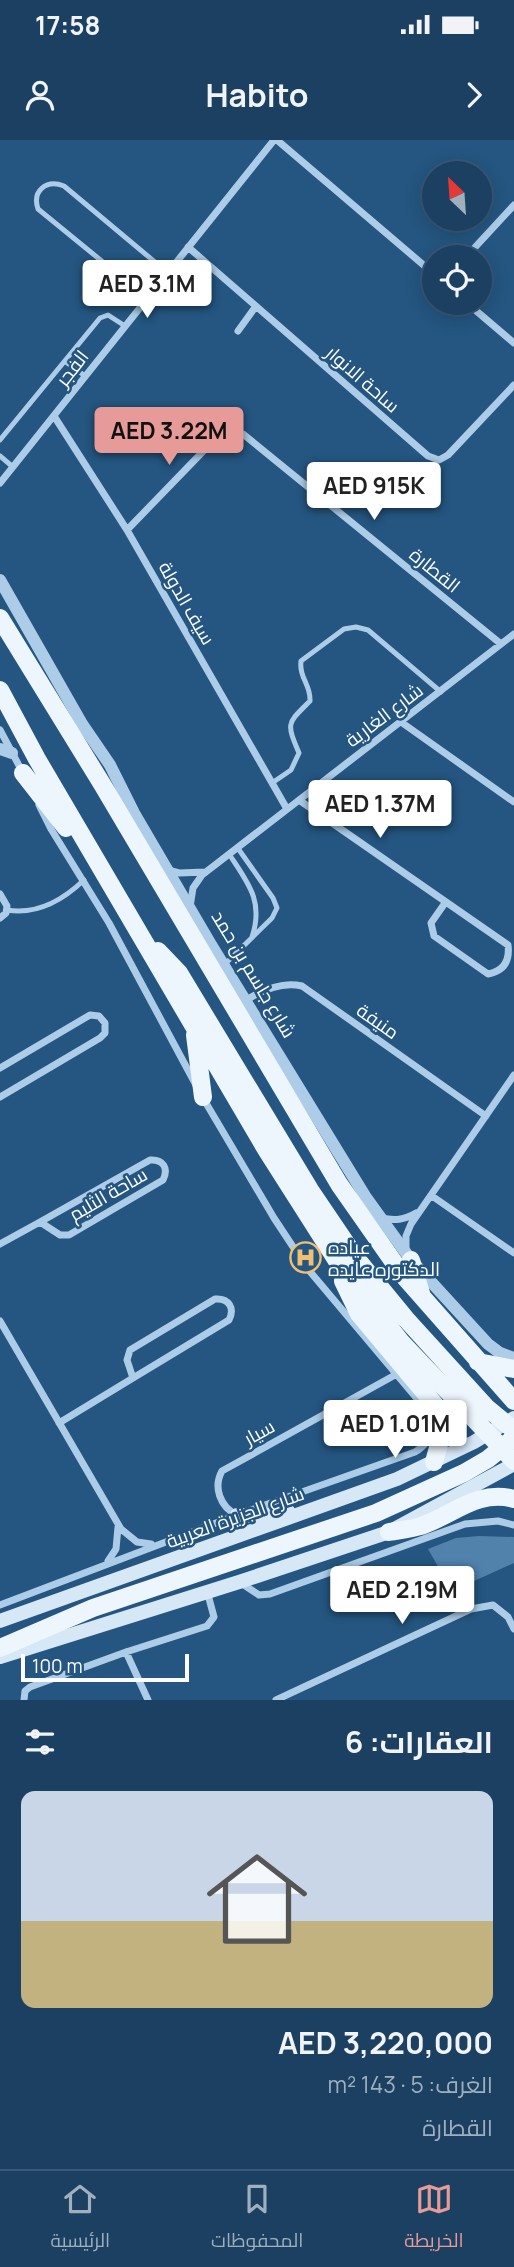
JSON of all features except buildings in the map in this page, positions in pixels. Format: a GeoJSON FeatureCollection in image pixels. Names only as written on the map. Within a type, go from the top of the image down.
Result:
{"type":"FeatureCollection","features":[{"type":"Feature","properties":{"kind":"main road","name":"شارع جاسم بن حمد"},"geometry":{"type":"LineString","coordinates":[[0,618],[216,967],[339,1184],[382,1248],[514,1401]]}},
{"type":"Feature","properties":{"kind":"main road"},"geometry":{"type":"LineString","coordinates":[[1,693],[89,849],[267,1151],[337,1261],[401,1343],[487,1435],[511,1440]]}},
{"type":"Feature","properties":{"kind":"main road"},"geometry":{"type":"LineString","coordinates":[[23,773],[69,833],[89,849]]}},
{"type":"Feature","properties":{"kind":"main road"},"geometry":{"type":"LineString","coordinates":[[102,784],[134,813]]}},
{"type":"Feature","properties":{"kind":"main road"},"geometry":{"type":"LineString","coordinates":[[142,937],[178,973],[350,1251],[405,1319],[486,1408],[511,1440]]}},
{"type":"Feature","properties":{"kind":"main road"},"geometry":{"type":"LineString","coordinates":[[210,943],[216,967]]}},
{"type":"Feature","properties":{"kind":"main road"},"geometry":{"type":"LineString","coordinates":[[193,1025],[203,1097]]}},
{"type":"Feature","properties":{"kind":"main road"},"geometry":{"type":"LineString","coordinates":[[408,1255],[422,1297]]}},
{"type":"Feature","properties":{"kind":"main road"},"geometry":{"type":"LineString","coordinates":[[337,1261],[348,1293],[359,1314],[441,1412],[441,1437],[434,1462]]}},
{"type":"Feature","properties":{"kind":"main road"},"geometry":{"type":"LineString","coordinates":[[478,1362],[514,1369]]}},
{"type":"Feature","properties":{"kind":"main road","name":"شارع الجزيرة العربية"},"geometry":{"type":"LineString","coordinates":[[0,1621],[397,1479],[487,1435]]}},
{"type":"Feature","properties":{"kind":"main road"},"geometry":{"type":"LineString","coordinates":[[389,1532],[511,1440]]}},
{"type":"Feature","properties":{"kind":"main road"},"geometry":{"type":"LineString","coordinates":[[0,1648],[93,1608],[376,1513],[464,1473],[511,1440]]}},
{"type":"Feature","properties":{"kind":"main road"},"geometry":{"type":"LineString","coordinates":[[0,1657],[389,1532],[422,1525],[479,1499],[497,1496],[514,1499]]}},
{"type":"Feature","properties":{"kind":"main road"},"geometry":{"type":"LineString","coordinates":[[237,1515],[260,1516],[314,1510]]}},
{"type":"Feature","properties":{"kind":"street","name":"الفجر"},"geometry":{"type":"LineString","coordinates":[[0,484],[275,140]]}},
{"type":"Feature","properties":{"kind":"street"},"geometry":{"type":"LineString","coordinates":[[275,140],[422,264]]}},
{"type":"Feature","properties":{"kind":"street"},"geometry":{"type":"LineString","coordinates":[[477,245],[514,205]]}},
{"type":"Feature","properties":{"kind":"street","name":"ساحة الانوار"},"geometry":{"type":"LineString","coordinates":[[188,247],[428,456],[439,460],[449,455],[514,385]]}},
{"type":"Feature","properties":{"kind":"street"},"geometry":{"type":"LineString","coordinates":[[238,331],[257,306]]}},
{"type":"Feature","properties":{"kind":"street"},"geometry":{"type":"LineString","coordinates":[[481,315],[514,342]]}},
{"type":"Feature","properties":{"kind":"street","name":"سيف الدولة"},"geometry":{"type":"LineString","coordinates":[[54,415],[127,530],[287,809]]}},
{"type":"Feature","properties":{"kind":"street","name":"القطارة"},"geometry":{"type":"LineString","coordinates":[[127,530],[217,437],[231,430],[243,434],[501,644]]}},
{"type":"Feature","properties":{"kind":"street","name":"شارع جاسم بن حمد"},"geometry":{"type":"LineString","coordinates":[[0,580],[82,724],[110,765],[134,813],[210,943]]}},
{"type":"Feature","properties":{"kind":"street","name":"شارع الغارية"},"geometry":{"type":"LineString","coordinates":[[190,908],[195,883],[206,872],[514,634]]}},
{"type":"Feature","properties":{"kind":"street"},"geometry":{"type":"LineString","coordinates":[[401,722],[514,802]]}},
{"type":"Feature","properties":{"kind":"street"},"geometry":{"type":"LineString","coordinates":[[0,730],[6,751],[23,773],[51,829],[109,923],[203,1097],[274,1218],[307,1268],[395,1375]]}},
{"type":"Feature","properties":{"kind":"street"},"geometry":{"type":"LineString","coordinates":[[299,800],[508,946],[506,965],[498,972],[488,974],[434,936],[431,923],[445,903]]}},
{"type":"Feature","properties":{"kind":"street"},"geometry":{"type":"LineString","coordinates":[[167,869],[179,873],[206,872]]}},
{"type":"Feature","properties":{"kind":"street"},"geometry":{"type":"LineString","coordinates":[[0,894],[7,909],[0,918]]}},
{"type":"Feature","properties":{"kind":"street","name":"شارع جاسم بن حمد"},"geometry":{"type":"LineString","coordinates":[[216,967],[245,1001],[381,1218],[408,1255],[488,1344],[500,1353],[514,1358]]}},
{"type":"Feature","properties":{"kind":"street","name":"منيفة"},"geometry":{"type":"LineString","coordinates":[[245,1001],[289,983],[302,986],[486,1116]]}},
{"type":"Feature","properties":{"kind":"street"},"geometry":{"type":"LineString","coordinates":[[0,1069],[90,1015],[99,1016],[105,1023],[105,1033],[100,1038],[0,1097]]}},
{"type":"Feature","properties":{"kind":"street"},"geometry":{"type":"LineString","coordinates":[[408,1255],[406,1236],[420,1211],[514,1076]]}},
{"type":"Feature","properties":{"kind":"street","name":"ساحة الثليم"},"geometry":{"type":"LineString","coordinates":[[0,1244],[150,1160],[160,1161],[164,1166],[166,1172],[163,1180],[69,1235],[60,1235],[40,1222]]}},
{"type":"Feature","properties":{"kind":"street"},"geometry":{"type":"LineString","coordinates":[[432,1196],[514,1253]]}},
{"type":"Feature","properties":{"kind":"street"},"geometry":{"type":"LineString","coordinates":[[381,1218],[394,1221],[406,1219],[420,1211]]}},
{"type":"Feature","properties":{"kind":"street"},"geometry":{"type":"LineString","coordinates":[[60,1423],[226,1322],[232,1314],[230,1304],[222,1299],[215,1299],[134,1348],[127,1357],[133,1378]]}},
{"type":"Feature","properties":{"kind":"street"},"geometry":{"type":"LineString","coordinates":[[0,1321],[117,1523],[131,1539],[144,1544],[155,1544]]}},
{"type":"Feature","properties":{"kind":"street","name":"شارع الجزيرة العربية"},"geometry":{"type":"LineString","coordinates":[[0,1605],[155,1544],[415,1452],[427,1444],[432,1428],[424,1407],[395,1375]]}},
{"type":"Feature","properties":{"kind":"street","name":"سيار"},"geometry":{"type":"LineString","coordinates":[[237,1515],[227,1508],[217,1489],[217,1480],[222,1471],[395,1375]]}},
{"type":"Feature","properties":{"kind":"street"},"geometry":{"type":"LineString","coordinates":[[239,1582],[259,1595],[270,1594],[465,1524],[498,1521],[513,1524]]}},
{"type":"Feature","properties":{"kind":"street"},"geometry":{"type":"LineString","coordinates":[[105,1564],[116,1549],[119,1532],[117,1523]]}},
{"type":"Feature","properties":{"kind":"street"},"geometry":{"type":"LineString","coordinates":[[24,1700],[23,1694],[30,1687],[211,1624],[214,1618],[207,1591]]}},
{"type":"Feature","properties":{"kind":"street"},"geometry":{"type":"LineString","coordinates":[[275,1700],[482,1606],[493,1605],[501,1610],[514,1629]]}},
{"type":"Feature","properties":{"kind":"street"},"geometry":{"type":"LineString","coordinates":[[126,1652],[148,1700]]}},
{"type":"Feature","properties":{"kind":"lane"},"geometry":{"type":"LineString","coordinates":[[147,298],[38,209],[35,202],[41,187],[48,183],[64,186],[168,273]]}},
{"type":"Feature","properties":{"kind":"lane"},"geometry":{"type":"LineString","coordinates":[[0,440],[104,316],[112,317],[125,326]]}},
{"type":"Feature","properties":{"kind":"lane"},"geometry":{"type":"LineString","coordinates":[[66,362],[85,376]]}},
{"type":"Feature","properties":{"kind":"lane"},"geometry":{"type":"LineString","coordinates":[[0,456],[13,467]]}},
{"type":"Feature","properties":{"kind":"lane"},"geometry":{"type":"LineString","coordinates":[[272,783],[291,771],[299,753],[289,727],[291,721],[310,701],[310,693],[299,672],[300,661],[344,629],[356,627],[368,630],[441,692]]}},
{"type":"Feature","properties":{"kind":"lane"},"geometry":{"type":"LineString","coordinates":[[216,967],[251,939],[272,918],[276,908],[276,902],[237,847]]}},
{"type":"Feature","properties":{"kind":"lane"},"geometry":{"type":"LineString","coordinates":[[229,854],[254,894],[257,912],[251,939]]}},
{"type":"Feature","properties":{"kind":"lane"},"geometry":{"type":"LineString","coordinates":[[250,885],[259,878]]}},
{"type":"Feature","properties":{"kind":"lane"},"geometry":{"type":"LineString","coordinates":[[7,909],[18,912],[54,904],[83,880]]}},
{"type":"Feature","properties":{"kind":"place","name":"عياده الدكتوره عايده"},"geometry":{"type":"Point","coordinates":[305,1258]}}]}
